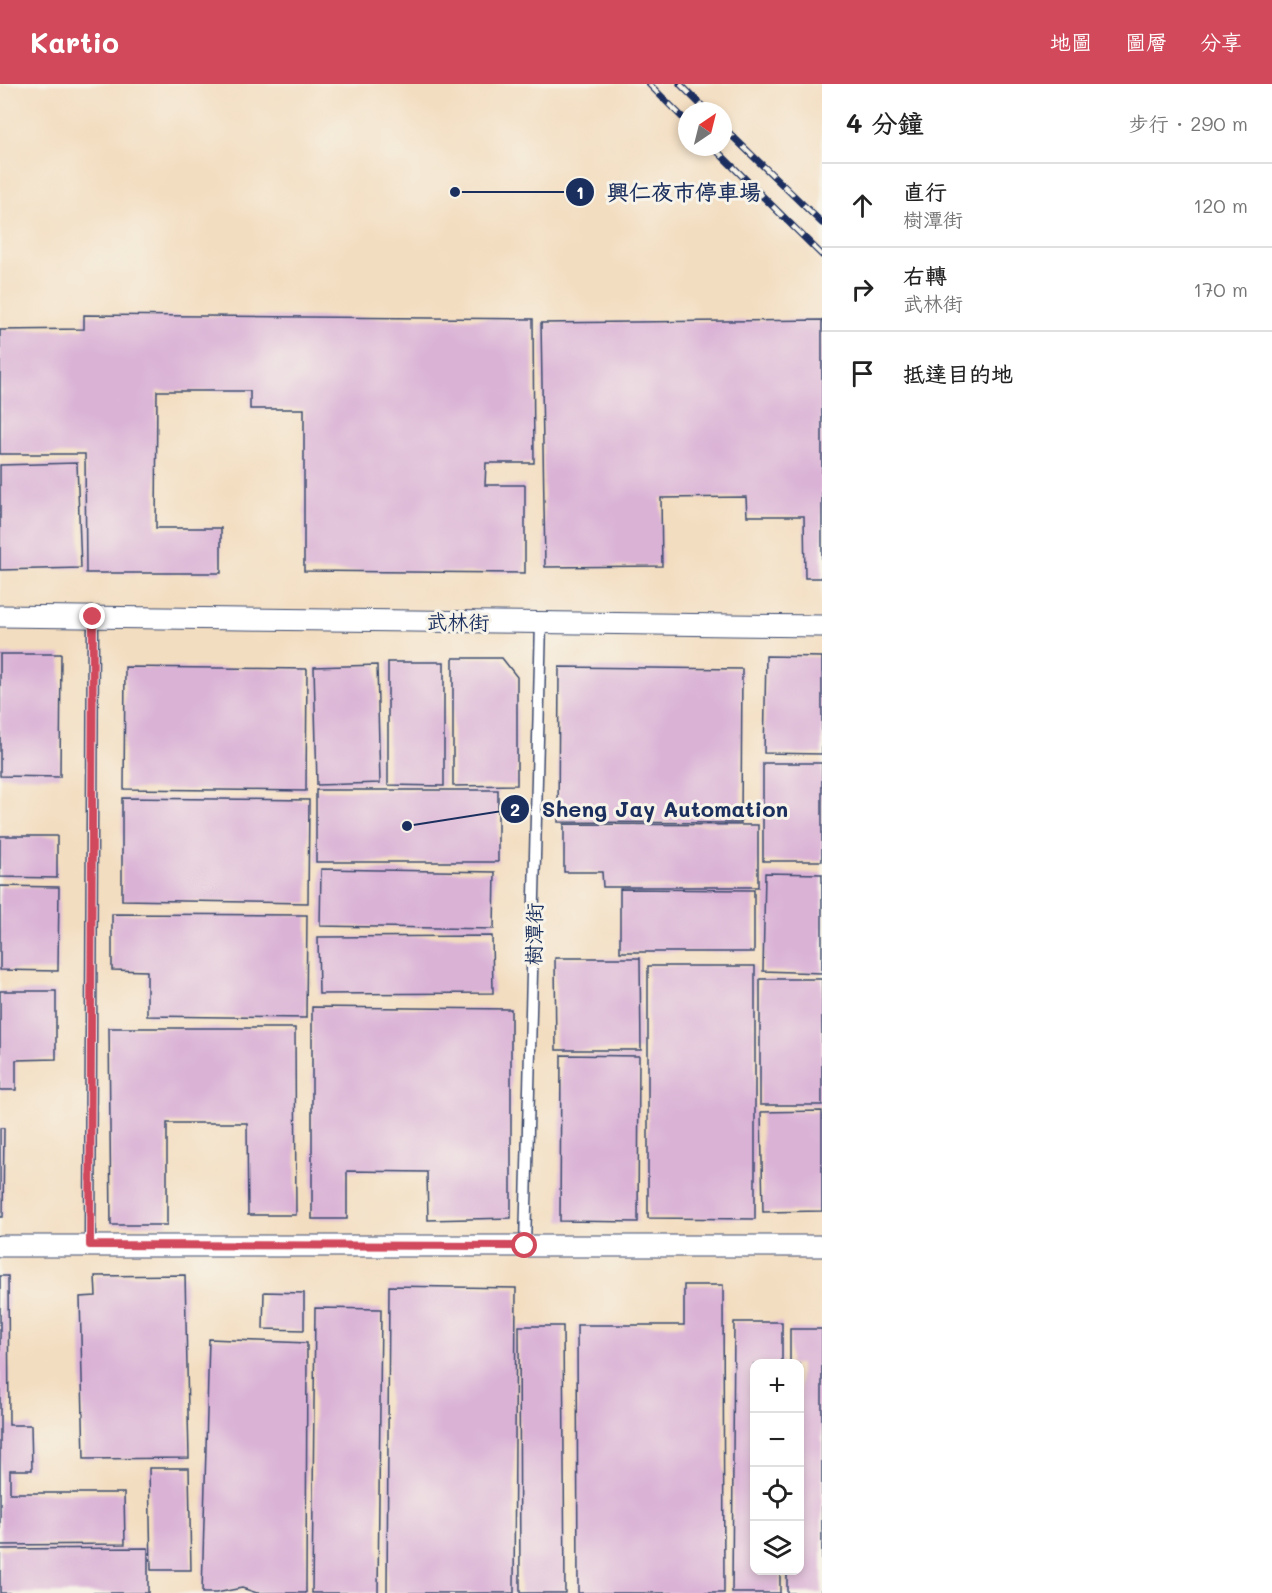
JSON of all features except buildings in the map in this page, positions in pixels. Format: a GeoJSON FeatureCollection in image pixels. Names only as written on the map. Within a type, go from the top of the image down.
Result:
{"type":"FeatureCollection","features":[{"type":"Feature","properties":{"kind":"street","name":"武林街"},"geometry":{"type":"LineString","coordinates":[[0,616],[822,626]]}},
{"type":"Feature","properties":{"kind":"street"},"geometry":{"type":"LineString","coordinates":[[0,1246],[822,1246]]}},
{"type":"Feature","properties":{"kind":"lane"},"geometry":{"type":"LineString","coordinates":[[90,1245],[93,617]]}},
{"type":"Feature","properties":{"kind":"lane","name":"樹潭街"},"geometry":{"type":"LineString","coordinates":[[525,1246],[541,622]]}},
{"type":"Feature","properties":{"kind":"railway"},"geometry":{"type":"LineString","coordinates":[[649,84],[678,113]]}},
{"type":"Feature","properties":{"kind":"railway"},"geometry":{"type":"LineString","coordinates":[[680,84],[698,102]]}},
{"type":"Feature","properties":{"kind":"railway"},"geometry":{"type":"LineString","coordinates":[[732,136],[822,223]]}},
{"type":"Feature","properties":{"kind":"railway"},"geometry":{"type":"LineString","coordinates":[[722,156],[822,255]]}},
{"type":"Feature","properties":{"kind":"place","name":"興仁夜市停車場"},"geometry":{"type":"Point","coordinates":[455,192]}},
{"type":"Feature","properties":{"kind":"place","name":"Sheng Jay Automation"},"geometry":{"type":"Point","coordinates":[407,826]}},
{"type":"Feature","properties":{"kind":"route"},"geometry":{"type":"LineString","coordinates":[[93,617],[90,1245],[525,1246]]}}]}
